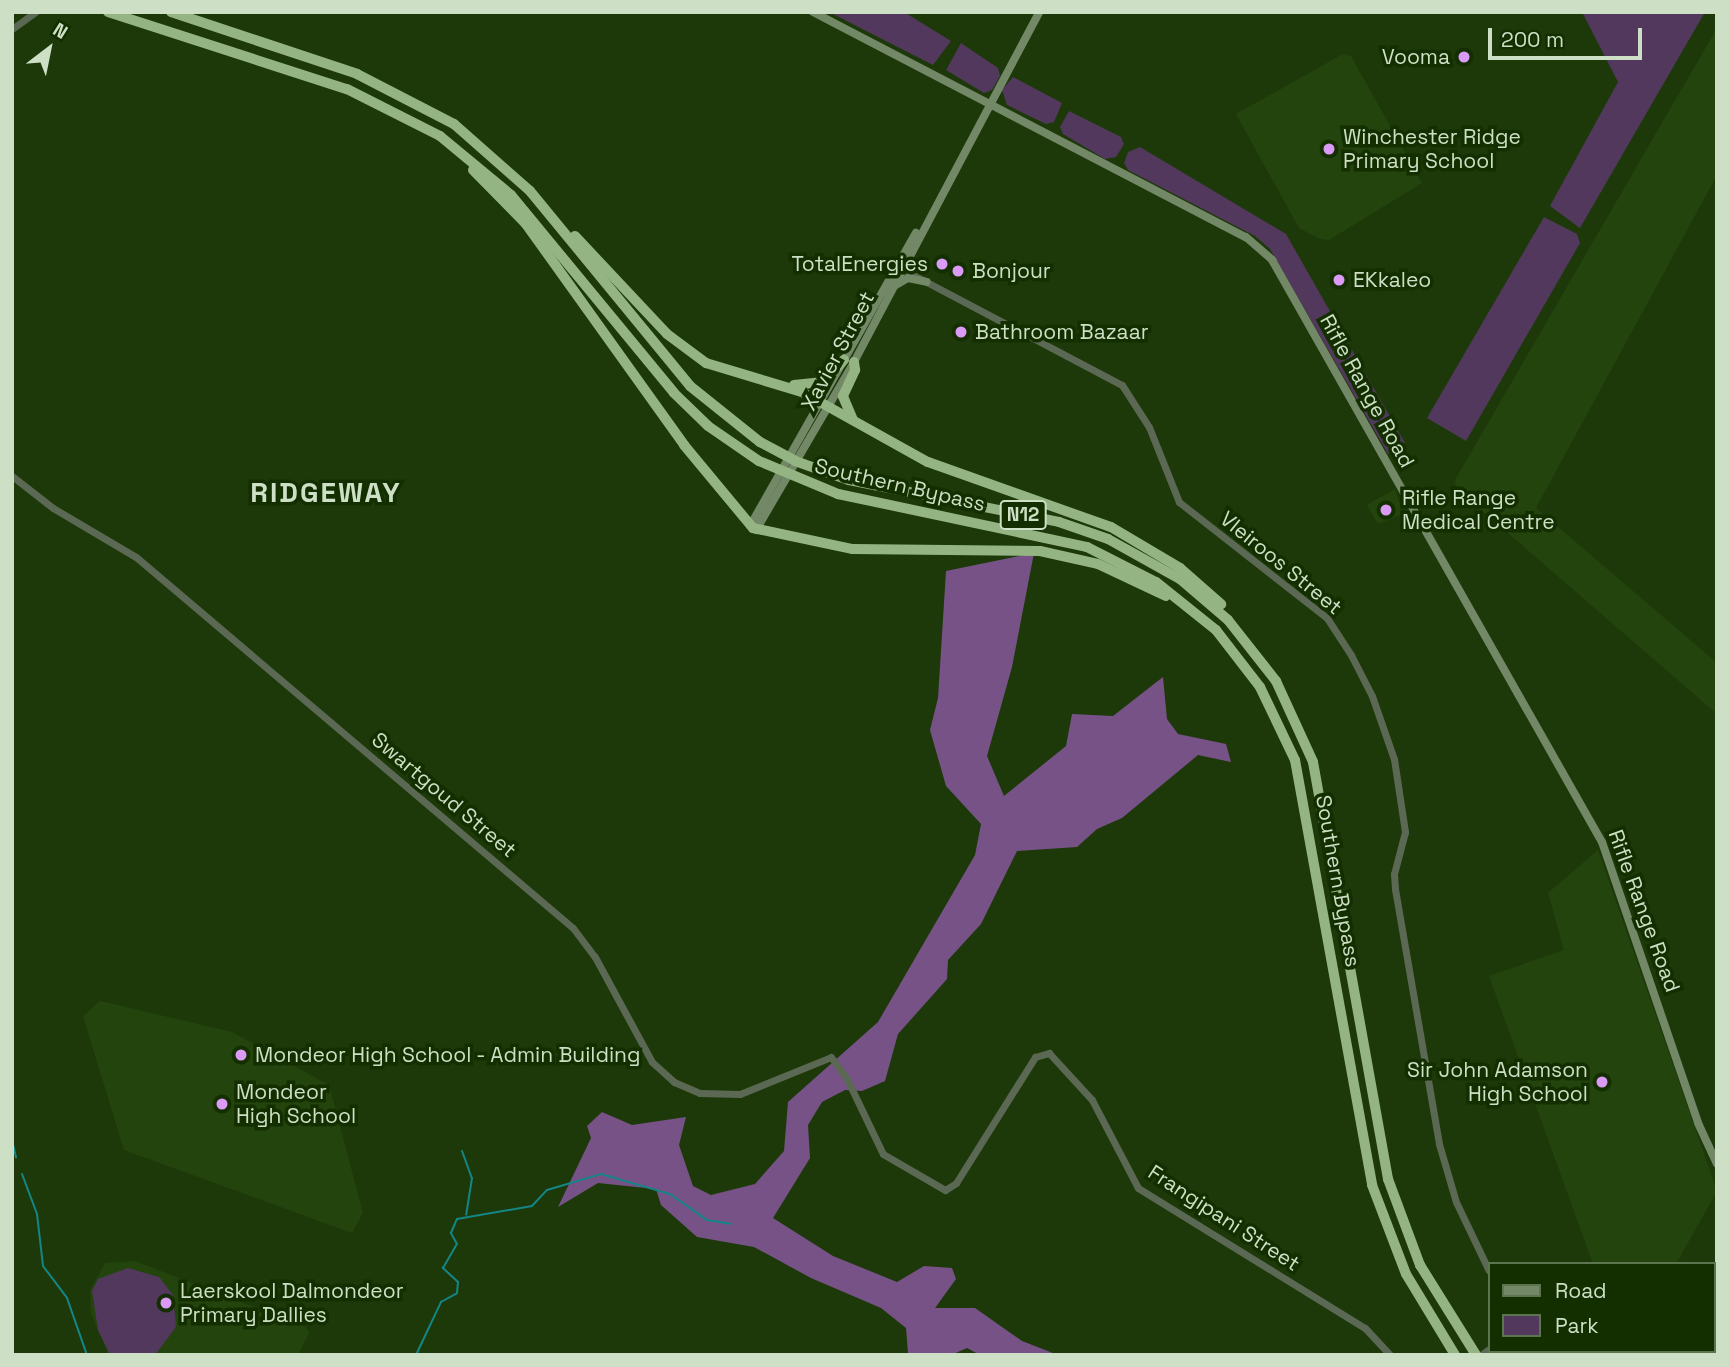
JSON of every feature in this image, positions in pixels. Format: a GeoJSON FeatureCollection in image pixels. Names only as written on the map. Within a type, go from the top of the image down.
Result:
{"type":"FeatureCollection","features":[{"type":"Feature","properties":{"kind":"highway","name":"Southern Bypass"},"geometry":{"type":"LineString","coordinates":[[108,12],[347,89],[418,122],[474,161],[511,195],[674,393],[708,426],[759,461],[838,494],[1087,547],[1133,568],[1199,614],[1260,687],[1295,761],[1372,1185],[1406,1274],[1455,1355]]}},
{"type":"Feature","properties":{"kind":"highway","name":"Southern Bypass"},"geometry":{"type":"LineString","coordinates":[[171,12],[357,74],[407,96],[477,142],[542,205],[690,386],[761,442],[795,461],[849,480],[1050,520],[1108,538],[1180,579],[1239,632],[1287,701],[1318,779],[1380,1145],[1394,1200],[1425,1274],[1479,1355]]}},
{"type":"Feature","properties":{"kind":"highway"},"geometry":{"type":"LineString","coordinates":[[418,122],[490,185],[526,224],[684,445],[753,528],[853,549],[996,547],[1051,553],[1113,570],[1199,614]]}},
{"type":"Feature","properties":{"kind":"highway"},"geometry":{"type":"LineString","coordinates":[[542,205],[676,343],[714,367],[802,392],[939,467],[1099,522],[1135,539],[1207,590],[1239,632]]}},
{"type":"Feature","properties":{"kind":"highway"},"geometry":{"type":"LineString","coordinates":[[753,380],[814,386],[830,378],[849,361],[855,370],[843,396],[854,422]]}},
{"type":"Feature","properties":{"kind":"main road","name":"Rifle Range Road"},"geometry":{"type":"LineString","coordinates":[[813,12],[1246,237],[1276,266],[1598,834],[1702,1134],[1717,1164]]}},
{"type":"Feature","properties":{"kind":"main road","name":"Xavier Street"},"geometry":{"type":"LineString","coordinates":[[849,361],[947,187],[1039,12]]}},
{"type":"Feature","properties":{"kind":"main road","name":"Xavier Street"},"geometry":{"type":"LineString","coordinates":[[753,528],[891,289],[899,268]]}},
{"type":"Feature","properties":{"kind":"main road"},"geometry":{"type":"LineString","coordinates":[[891,289],[905,279],[926,282]]}},
{"type":"Feature","properties":{"kind":"street"},"geometry":{"type":"LineString","coordinates":[[12,29],[34,12]]}},
{"type":"Feature","properties":{"kind":"street","name":"Vleiroos Street"},"geometry":{"type":"LineString","coordinates":[[899,268],[1122,385],[1149,427],[1179,502],[1327,618],[1352,655],[1390,744],[1402,804],[1405,832],[1394,874],[1395,889],[1437,1136],[1456,1202],[1488,1269]]}},
{"type":"Feature","properties":{"kind":"street","name":"Swartgoud Street"},"geometry":{"type":"LineString","coordinates":[[12,476],[52,508],[136,557],[573,928],[595,957],[652,1062],[674,1082],[700,1093],[740,1094],[831,1057],[848,1079],[883,1154],[945,1190],[956,1183],[1035,1057],[1043,1052]]}},
{"type":"Feature","properties":{"kind":"street","name":"Frangipani Street"},"geometry":{"type":"LineString","coordinates":[[1043,1052],[1060,1063],[1086,1092],[1139,1188],[1365,1328],[1390,1355]]}},
{"type":"Feature","properties":{"kind":"shaded area"},"geometry":{"type":"Polygon","coordinates":[[[1717,28],[1717,175],[1536,508],[1717,663],[1717,714],[1456,488],[1455,480],[1717,28]]]}},
{"type":"Feature","properties":{"kind":"shaded area","name":"Winchester Ridge Primary School"},"geometry":{"type":"Polygon","coordinates":[[[1343,54],[1351,56],[1422,183],[1329,240],[1320,239],[1299,228],[1236,114],[1343,54]]]}},
{"type":"Feature","properties":{"kind":"shaded area","name":"Rifle Range Medical Centre"},"geometry":{"type":"Polygon","coordinates":[[[1395,489],[1403,514],[1378,524],[1367,505],[1395,489]]]}},
{"type":"Feature","properties":{"kind":"shaded area"},"geometry":{"type":"Polygon","coordinates":[[[1034,553],[1012,667],[987,756],[1004,796],[1066,746],[1072,714],[1113,716],[1163,677],[1167,719],[1178,734],[1226,744],[1231,762],[1198,755],[1122,818],[1097,829],[1077,847],[1017,851],[981,924],[948,960],[947,979],[898,1034],[885,1081],[862,1091],[845,1090],[822,1102],[808,1125],[810,1158],[773,1218],[833,1256],[897,1282],[924,1266],[952,1268],[956,1279],[935,1308],[975,1308],[1022,1341],[1058,1355],[980,1355],[967,1348],[951,1355],[908,1353],[906,1328],[881,1308],[811,1278],[754,1247],[697,1237],[661,1205],[656,1189],[598,1183],[558,1207],[591,1138],[587,1126],[602,1112],[632,1125],[686,1117],[679,1145],[693,1186],[711,1195],[755,1184],[784,1151],[788,1102],[878,1022],[975,855],[981,824],[946,786],[930,730],[938,698],[946,571],[1034,553]]]}},
{"type":"Feature","properties":{"kind":"shaded area","name":"Sir John Adamson High School"},"geometry":{"type":"Polygon","coordinates":[[[1598,850],[1717,1191],[1677,1262],[1592,1262],[1489,976],[1564,950],[1548,893],[1598,850]]]}},
{"type":"Feature","properties":{"kind":"shaded area","name":"Mondeor High School"},"geometry":{"type":"Polygon","coordinates":[[[100,1001],[232,1032],[329,1085],[363,1213],[352,1233],[124,1150],[83,1016],[100,1001]]]}},
{"type":"Feature","properties":{"kind":"shaded area","name":"Laerskool Dalmondeor Primary Dallies"},"geometry":{"type":"Polygon","coordinates":[[[135,1261],[306,1327],[309,1333],[298,1355],[109,1355],[91,1314],[90,1291],[105,1263],[135,1261]]]}},
{"type":"Feature","properties":{"kind":"green space"},"geometry":{"type":"Polygon","coordinates":[[[829,12],[904,12],[951,41],[933,65],[829,12]]]}},
{"type":"Feature","properties":{"kind":"green space"},"geometry":{"type":"Polygon","coordinates":[[[1582,12],[1705,12],[1580,228],[1550,206],[1618,82],[1582,12]]]}},
{"type":"Feature","properties":{"kind":"green space"},"geometry":{"type":"Polygon","coordinates":[[[961,43],[998,68],[1000,76],[992,90],[984,93],[946,70],[961,43]]]}},
{"type":"Feature","properties":{"kind":"green space"},"geometry":{"type":"Polygon","coordinates":[[[1013,77],[1062,103],[1054,122],[1046,124],[1007,105],[1002,90],[1013,77]]]}},
{"type":"Feature","properties":{"kind":"green space"},"geometry":{"type":"Polygon","coordinates":[[[1069,111],[1121,137],[1124,144],[1116,157],[1105,159],[1063,134],[1060,127],[1069,111]]]}},
{"type":"Feature","properties":{"kind":"green space"},"geometry":{"type":"Polygon","coordinates":[[[1140,147],[1286,234],[1405,443],[1388,454],[1270,249],[1255,236],[1128,170],[1124,163],[1128,152],[1140,147]]]}},
{"type":"Feature","properties":{"kind":"green space"},"geometry":{"type":"Polygon","coordinates":[[[1544,217],[1577,234],[1580,243],[1466,441],[1427,418],[1544,217]]]}},
{"type":"Feature","properties":{"kind":"green space"},"geometry":{"type":"Polygon","coordinates":[[[128,1268],[159,1277],[173,1295],[176,1327],[155,1355],[110,1355],[98,1330],[92,1291],[98,1279],[128,1268]]]}},
{"type":"Feature","properties":{"kind":"waterway"},"geometry":{"type":"LineString","coordinates":[[12,1140],[16,1158]]}},
{"type":"Feature","properties":{"kind":"waterway"},"geometry":{"type":"LineString","coordinates":[[462,1151],[472,1178],[466,1215]]}},
{"type":"Feature","properties":{"kind":"waterway"},"geometry":{"type":"LineString","coordinates":[[22,1174],[37,1214],[43,1266],[67,1298],[87,1355]]}},
{"type":"Feature","properties":{"kind":"waterway"},"geometry":{"type":"LineString","coordinates":[[416,1355],[441,1302],[457,1293],[458,1282],[443,1268],[457,1244],[451,1233],[457,1219],[532,1206],[547,1190],[601,1174],[670,1194],[707,1220],[731,1224]]}},
{"type":"Feature","properties":{"kind":"place","name":"Vooma"},"geometry":{"type":"Point","coordinates":[1464,57]}},
{"type":"Feature","properties":{"kind":"place","name":"Winchester Ridge Primary School"},"geometry":{"type":"Point","coordinates":[1329,149]}},
{"type":"Feature","properties":{"kind":"place","name":"TotalEnergies"},"geometry":{"type":"Point","coordinates":[942,264]}},
{"type":"Feature","properties":{"kind":"place","name":"Bonjour"},"geometry":{"type":"Point","coordinates":[958,271]}},
{"type":"Feature","properties":{"kind":"place","name":"EKkaleo"},"geometry":{"type":"Point","coordinates":[1339,280]}},
{"type":"Feature","properties":{"kind":"place","name":"Bathroom Bazaar"},"geometry":{"type":"Point","coordinates":[961,332]}},
{"type":"Feature","properties":{"kind":"place","name":"Rifle Range Medical Centre"},"geometry":{"type":"Point","coordinates":[1386,510]}},
{"type":"Feature","properties":{"kind":"place","name":"Mondeor High School - Admin Building"},"geometry":{"type":"Point","coordinates":[241,1055]}},
{"type":"Feature","properties":{"kind":"place","name":"Sir John Adamson High School"},"geometry":{"type":"Point","coordinates":[1602,1082]}},
{"type":"Feature","properties":{"kind":"place","name":"Mondeor High School"},"geometry":{"type":"Point","coordinates":[222,1104]}},
{"type":"Feature","properties":{"kind":"place","name":"Laerskool Dalmondeor Primary Dallies"},"geometry":{"type":"Point","coordinates":[166,1303]}},
{"type":"Feature","properties":{"kind":"district","name":"RIDGEWAY"},"geometry":{"type":"Point","coordinates":[326,492]}}]}
